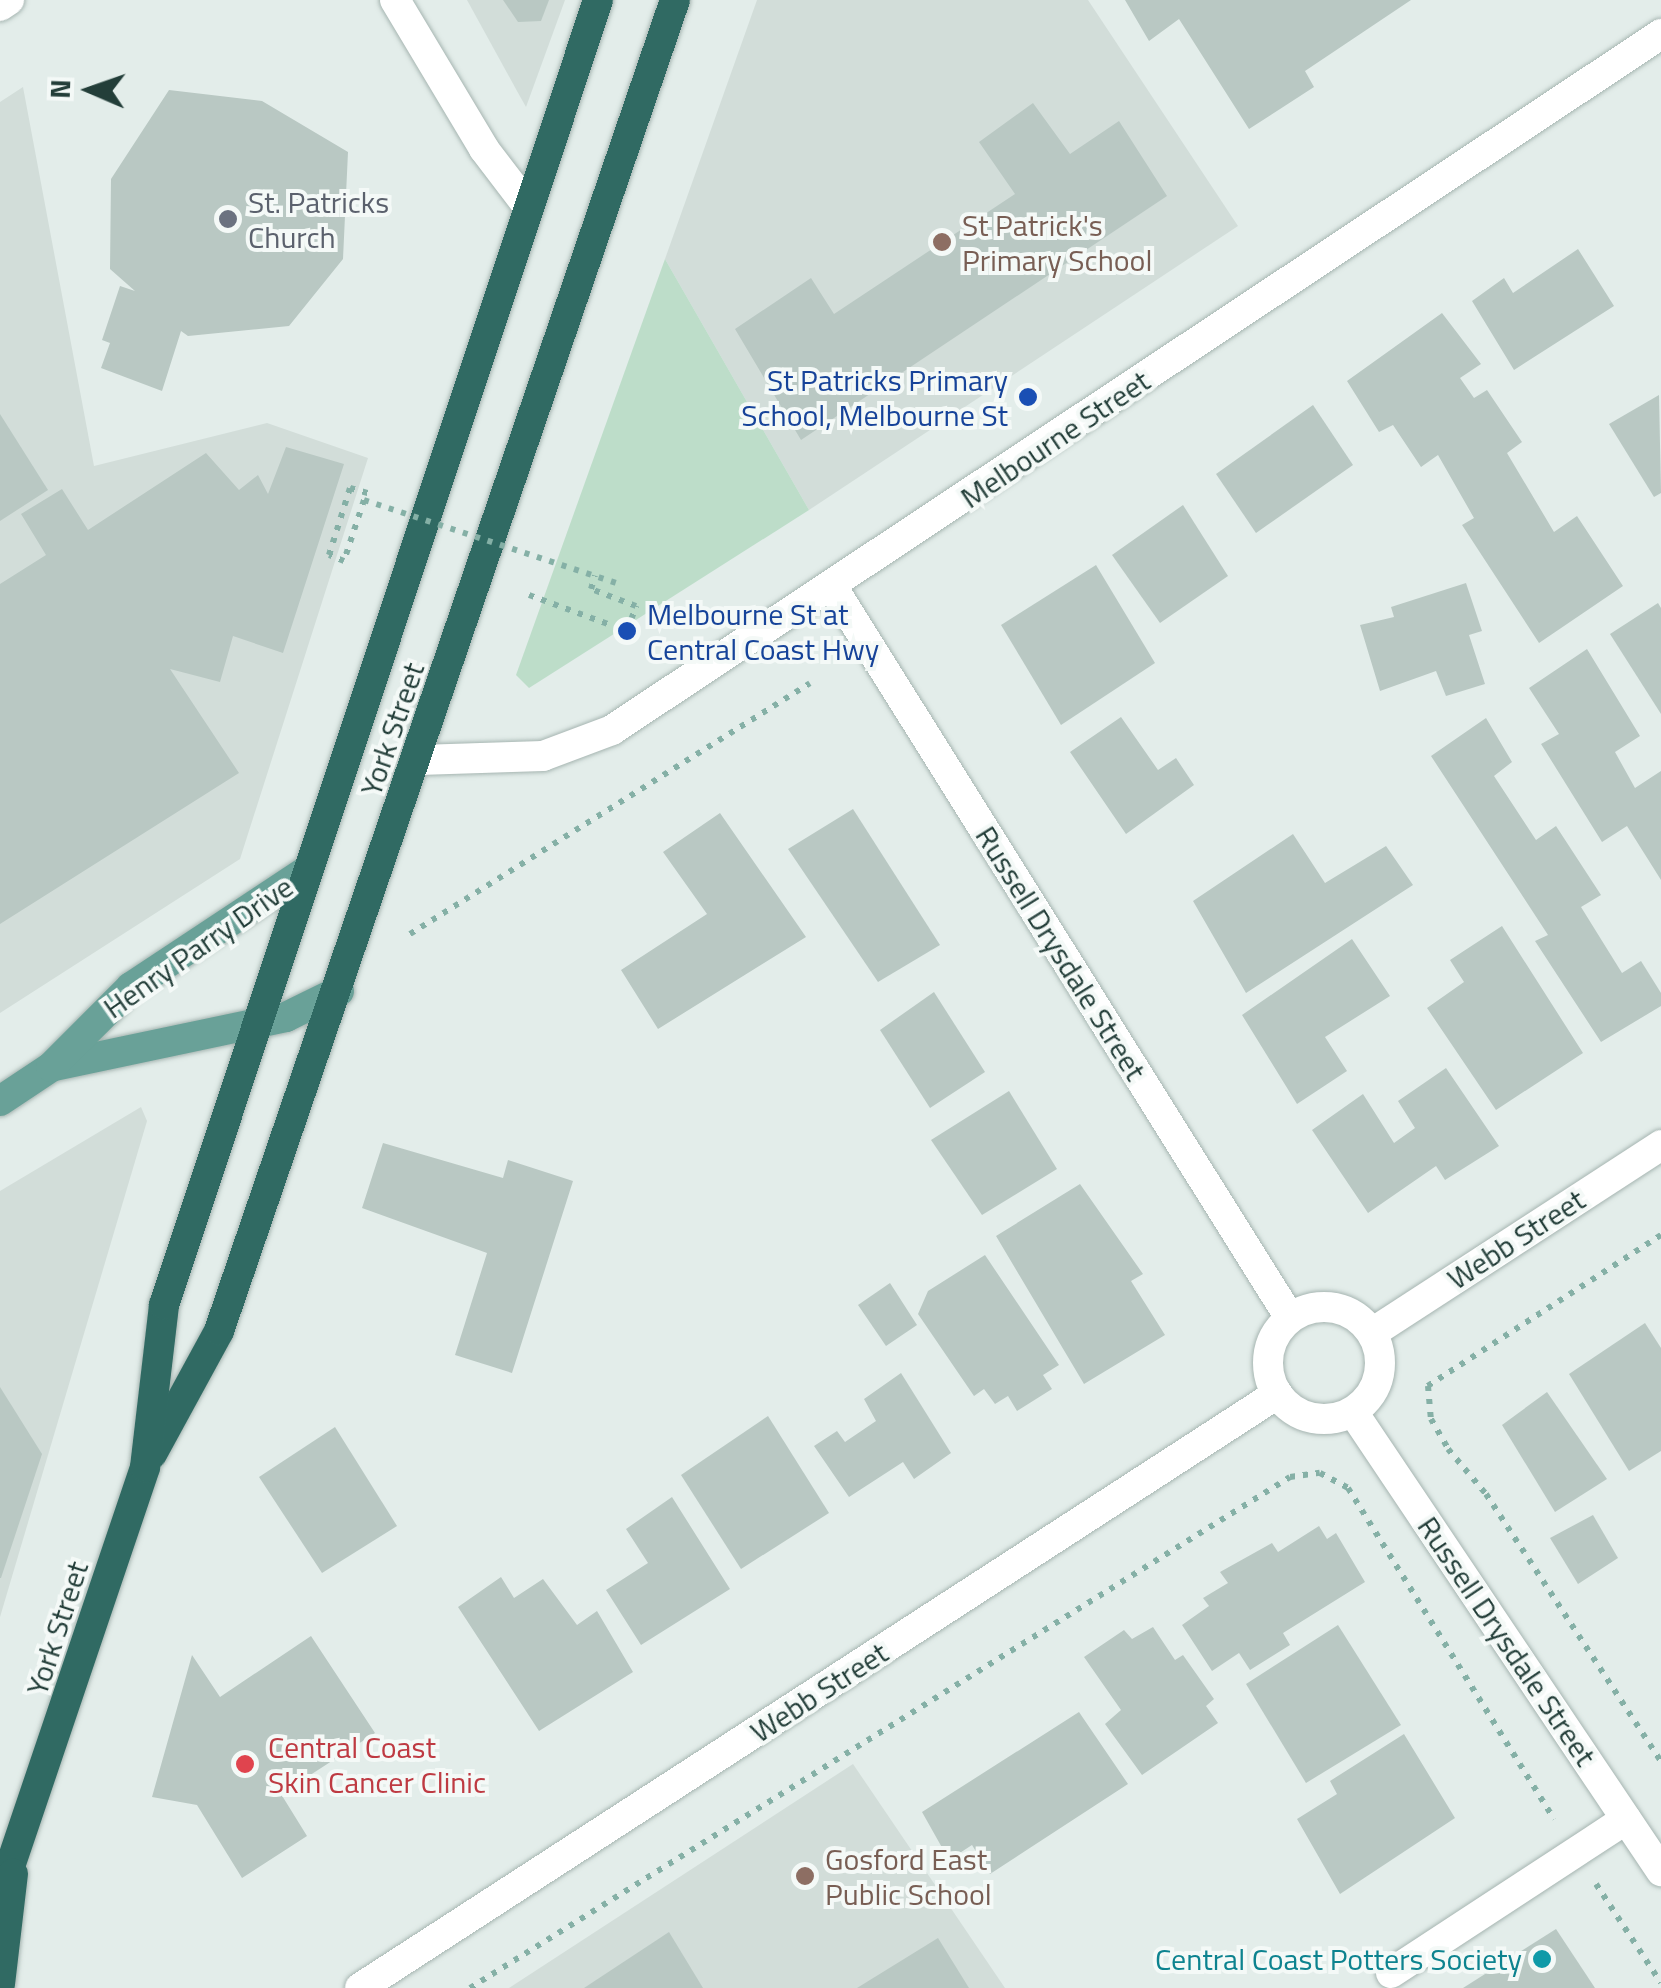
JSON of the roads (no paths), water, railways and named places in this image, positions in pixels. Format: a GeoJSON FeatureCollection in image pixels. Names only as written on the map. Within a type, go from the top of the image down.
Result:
{"type":"FeatureCollection","features":[{"type":"Feature","properties":{"kind":"highway","name":"York Street"},"geometry":{"type":"LineString","coordinates":[[144,1468],[164,1306],[526,204],[598,0]]}},
{"type":"Feature","properties":{"kind":"highway","name":"York Street"},"geometry":{"type":"LineString","coordinates":[[0,1896],[14,1866],[144,1468],[218,1331],[419,760],[675,0]]}},
{"type":"Feature","properties":{"kind":"highway","name":"York Street"},"geometry":{"type":"LineString","coordinates":[[0,1984],[14,1866]]}},
{"type":"Feature","properties":{"kind":"main road","name":"Henry Parry Drive"},"geometry":{"type":"LineString","coordinates":[[0,1101],[51,1067],[131,987],[306,871]]}},
{"type":"Feature","properties":{"kind":"main road","name":"Henry Parry Drive"},"geometry":{"type":"LineString","coordinates":[[51,1067],[110,1050],[256,1024],[309,1009],[339,991]]}},
{"type":"Feature","properties":{"kind":"street"},"geometry":{"type":"LineString","coordinates":[[0,6],[9,0]]}},
{"type":"Feature","properties":{"kind":"street"},"geometry":{"type":"LineString","coordinates":[[395,0],[484,149],[526,204]]}},
{"type":"Feature","properties":{"kind":"street","name":"Melbourne Street"},"geometry":{"type":"LineString","coordinates":[[419,760],[543,756],[612,730],[834,588],[1661,34]]}},
{"type":"Feature","properties":{"kind":"street","name":"Russell Drysdale Street"},"geometry":{"type":"LineString","coordinates":[[834,588],[1290,1318]]}},
{"type":"Feature","properties":{"kind":"street","name":"Webb Street"},"geometry":{"type":"LineString","coordinates":[[1372,1333],[1661,1145]]}},
{"type":"Feature","properties":{"kind":"street"},"geometry":{"type":"LineString","coordinates":[[1326,1306],[1359,1319],[1372,1333],[1379,1350],[1376,1385],[1352,1412],[1320,1420],[1303,1416],[1277,1394],[1270,1346],[1290,1318],[1326,1306]]}},
{"type":"Feature","properties":{"kind":"street","name":"Webb Street"},"geometry":{"type":"LineString","coordinates":[[360,1988],[1277,1394]]}},
{"type":"Feature","properties":{"kind":"street","name":"Russell Drysdale Street"},"geometry":{"type":"LineString","coordinates":[[1352,1412],[1661,1870]]}},
{"type":"Feature","properties":{"kind":"street"},"geometry":{"type":"LineString","coordinates":[[1391,1973],[1626,1819]]}},
{"type":"Feature","properties":{"kind":"place","name":"St. Patricks Church"},"geometry":{"type":"Point","coordinates":[228,219]}},
{"type":"Feature","properties":{"kind":"place","name":"St Patrick's Primary School"},"geometry":{"type":"Point","coordinates":[942,242]}},
{"type":"Feature","properties":{"kind":"place","name":"St Patricks Primary School, Melbourne St"},"geometry":{"type":"Point","coordinates":[1028,397]}},
{"type":"Feature","properties":{"kind":"place","name":"Melbourne St at Central Coast Hwy"},"geometry":{"type":"Point","coordinates":[627,631]}},
{"type":"Feature","properties":{"kind":"place","name":"Central Coast Skin Cancer Clinic"},"geometry":{"type":"Point","coordinates":[245,1764]}},
{"type":"Feature","properties":{"kind":"place","name":"Gosford East Public School"},"geometry":{"type":"Point","coordinates":[805,1876]}},
{"type":"Feature","properties":{"kind":"place","name":"Central Coast Potters Society"},"geometry":{"type":"Point","coordinates":[1542,1959]}}]}
